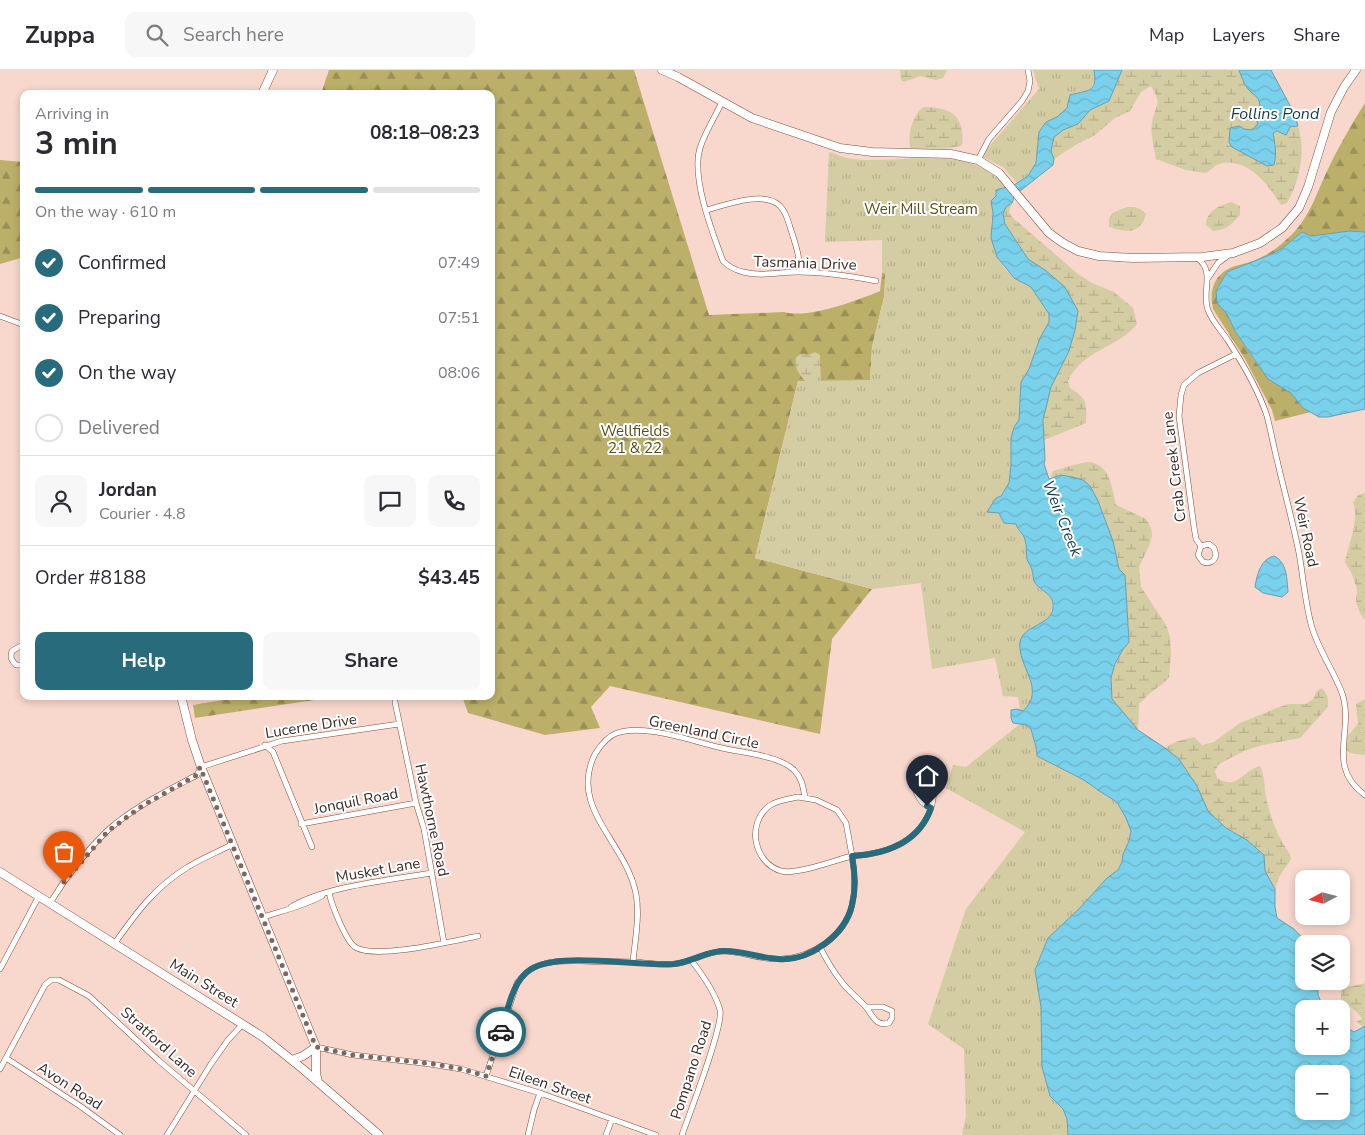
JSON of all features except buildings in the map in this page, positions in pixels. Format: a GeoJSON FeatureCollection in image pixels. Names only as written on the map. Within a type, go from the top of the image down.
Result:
{"type":"FeatureCollection","features":[{"type":"Feature","properties":{"kind":"main road"},"geometry":{"type":"LineString","coordinates":[[264,90],[272,70]]}},
{"type":"Feature","properties":{"kind":"main road"},"geometry":{"type":"LineString","coordinates":[[662,70],[761,122],[840,148],[872,152],[951,154],[978,160],[999,173],[1008,182],[1054,237],[1078,251],[1118,258],[1196,257],[1233,253],[1252,247],[1275,233],[1290,220],[1299,208],[1308,187],[1330,112],[1356,70]]}},
{"type":"Feature","properties":{"kind":"main road"},"geometry":{"type":"LineString","coordinates":[[182,700],[200,767],[316,1047],[318,1082]]}},
{"type":"Feature","properties":{"kind":"main road","name":"Main Street"},"geometry":{"type":"LineString","coordinates":[[0,872],[263,1037],[379,1135]]}},
{"type":"Feature","properties":{"kind":"main road"},"geometry":{"type":"LineString","coordinates":[[292,1060],[303,1056],[316,1047]]}},
{"type":"Feature","properties":{"kind":"street"},"geometry":{"type":"LineString","coordinates":[[978,160],[989,139],[1022,101],[1028,91],[1030,81],[1028,70]]}},
{"type":"Feature","properties":{"kind":"street","name":"Tasmania Drive"},"geometry":{"type":"LineString","coordinates":[[722,102],[706,132],[698,158],[698,177],[721,255],[729,267],[746,273],[800,272],[848,275],[876,281]]}},
{"type":"Feature","properties":{"kind":"street"},"geometry":{"type":"LineString","coordinates":[[707,210],[744,200],[764,199],[780,206],[787,216],[800,262],[800,272]]}},
{"type":"Feature","properties":{"kind":"street"},"geometry":{"type":"LineString","coordinates":[[1208,278],[1218,263],[1233,253]]}},
{"type":"Feature","properties":{"kind":"street"},"geometry":{"type":"LineString","coordinates":[[1196,257],[1205,266],[1208,278]]}},
{"type":"Feature","properties":{"kind":"street","name":"Weir Road"},"geometry":{"type":"LineString","coordinates":[[1208,278],[1205,293],[1207,307],[1212,319],[1236,354],[1254,387],[1266,416],[1297,542],[1311,623],[1318,643],[1343,697],[1346,718],[1342,751],[1344,769],[1353,784],[1365,795]]}},
{"type":"Feature","properties":{"kind":"street"},"geometry":{"type":"LineString","coordinates":[[0,316],[20,323]]}},
{"type":"Feature","properties":{"kind":"street","name":"Crab Creek Lane"},"geometry":{"type":"LineString","coordinates":[[1201,546],[1196,538],[1194,527],[1180,416],[1181,395],[1184,385],[1198,373],[1236,354]]}},
{"type":"Feature","properties":{"kind":"street"},"geometry":{"type":"LineString","coordinates":[[20,646],[12,651],[11,656],[12,661],[16,665],[20,664]]}},
{"type":"Feature","properties":{"kind":"street","name":"Hawthorne Road"},"geometry":{"type":"LineString","coordinates":[[395,702],[398,724],[416,803],[424,829],[444,943]]}},
{"type":"Feature","properties":{"kind":"street","name":"Lucerne Drive"},"geometry":{"type":"LineString","coordinates":[[200,767],[282,741],[398,724]]}},
{"type":"Feature","properties":{"kind":"street","name":"Greenland Circle"},"geometry":{"type":"LineString","coordinates":[[633,962],[637,922],[636,894],[628,869],[594,812],[588,789],[595,754],[601,746],[616,733],[639,731],[670,735],[723,749],[761,756],[782,762],[794,770],[801,779],[805,798]]}},
{"type":"Feature","properties":{"kind":"street"},"geometry":{"type":"LineString","coordinates":[[265,745],[273,752],[312,847]]}},
{"type":"Feature","properties":{"kind":"street"},"geometry":{"type":"LineString","coordinates":[[50,903],[77,865],[108,831],[142,806],[197,775],[200,767]]}},
{"type":"Feature","properties":{"kind":"street"},"geometry":{"type":"LineString","coordinates":[[486,1076],[517,983],[532,968],[552,962],[674,964],[711,952],[722,951],[779,960],[801,956],[820,947],[839,931],[852,907],[855,878],[852,856],[846,824],[837,810],[816,800],[805,798],[776,802],[763,812],[756,826],[759,852],[762,858],[774,868],[788,872],[852,856],[878,853],[898,846],[918,831],[927,819],[931,808],[934,798],[934,788],[931,780],[923,778],[917,784],[917,798],[920,802],[931,808]]}},
{"type":"Feature","properties":{"kind":"street","name":"Jonquil Road"},"geometry":{"type":"LineString","coordinates":[[301,824],[416,803]]}},
{"type":"Feature","properties":{"kind":"street"},"geometry":{"type":"LineString","coordinates":[[115,943],[135,914],[158,890],[188,867],[233,844]]}},
{"type":"Feature","properties":{"kind":"street","name":"Musket Lane"},"geometry":{"type":"LineString","coordinates":[[263,918],[291,907],[306,898],[432,873]]}},
{"type":"Feature","properties":{"kind":"street"},"geometry":{"type":"LineString","coordinates":[[329,892],[330,903],[348,938],[356,948],[369,952],[444,943],[478,936]]}},
{"type":"Feature","properties":{"kind":"street"},"geometry":{"type":"LineString","coordinates":[[0,969],[39,896]]}},
{"type":"Feature","properties":{"kind":"street"},"geometry":{"type":"LineString","coordinates":[[820,947],[841,982],[866,1007],[876,1022],[881,1024],[891,1021],[892,1011],[888,1008],[866,1007]]}},
{"type":"Feature","properties":{"kind":"street","name":"Pompano Road"},"geometry":{"type":"LineString","coordinates":[[682,1135],[721,1016],[717,1002],[691,960]]}},
{"type":"Feature","properties":{"kind":"street","name":"Stratford Lane"},"geometry":{"type":"LineString","coordinates":[[6,1058],[42,991],[49,982],[55,979],[59,980],[89,996],[195,1092],[246,1135]]}},
{"type":"Feature","properties":{"kind":"street"},"geometry":{"type":"LineString","coordinates":[[167,1135],[228,1040],[243,1024]]}},
{"type":"Feature","properties":{"kind":"street","name":"Eileen Street"},"geometry":{"type":"LineString","coordinates":[[316,1047],[353,1055],[461,1069],[540,1094],[656,1135]]}},
{"type":"Feature","properties":{"kind":"street"},"geometry":{"type":"LineString","coordinates":[[0,1069],[6,1058]]}},
{"type":"Feature","properties":{"kind":"street","name":"Avon Road"},"geometry":{"type":"LineString","coordinates":[[6,1058],[80,1106],[120,1135]]}},
{"type":"Feature","properties":{"kind":"street"},"geometry":{"type":"LineString","coordinates":[[528,1135],[540,1094]]}},
{"type":"Feature","properties":{"kind":"street"},"geometry":{"type":"LineString","coordinates":[[606,1135],[612,1120]]}},
{"type":"Feature","properties":{"kind":"green space","name":"Wellfields 21 & 22"},"geometry":{"type":"Polygon","coordinates":[[[329,70],[634,70],[709,315],[784,312],[794,314],[832,308],[880,291],[882,273],[886,272],[884,297],[872,347],[870,381],[798,381],[755,558],[872,589],[832,639],[820,734],[610,686],[591,707],[600,728],[545,735],[468,713],[463,700],[495,700],[495,90],[322,90],[329,70]]]}},
{"type":"Feature","properties":{"kind":"green space"},"geometry":{"type":"Polygon","coordinates":[[[900,70],[947,70],[943,78],[936,80],[920,76],[904,82],[901,80],[900,70]]]}},
{"type":"Feature","properties":{"kind":"green space","name":"Weir Mill Stream"},"geometry":{"type":"Polygon","coordinates":[[[1033,70],[1094,70],[1095,76],[1091,88],[1085,92],[1075,94],[1067,108],[1057,117],[1046,122],[1039,132],[1036,163],[1028,176],[1017,183],[1003,167],[981,156],[1039,89],[1033,70]]]}},
{"type":"Feature","properties":{"kind":"green space"},"geometry":{"type":"Polygon","coordinates":[[[1122,70],[1239,70],[1247,87],[1259,102],[1260,105],[1254,111],[1258,124],[1252,130],[1239,126],[1230,128],[1276,146],[1273,133],[1298,126],[1301,145],[1300,165],[1292,194],[1287,203],[1281,205],[1263,181],[1247,168],[1238,164],[1219,164],[1206,173],[1186,170],[1156,159],[1152,128],[1158,102],[1151,86],[1141,92],[1130,111],[1115,118],[1095,135],[1054,159],[1051,151],[1054,137],[1063,130],[1078,124],[1090,110],[1109,101],[1122,70]]]}},
{"type":"Feature","properties":{"kind":"green space"},"geometry":{"type":"Polygon","coordinates":[[[1365,103],[1365,232],[1350,231],[1311,236],[1302,232],[1272,254],[1227,272],[1216,291],[1235,331],[1268,379],[1291,393],[1303,408],[1311,412],[1275,421],[1272,410],[1245,359],[1213,309],[1213,286],[1223,272],[1267,254],[1295,231],[1307,215],[1336,152],[1365,103]]]}},
{"type":"Feature","properties":{"kind":"green space"},"geometry":{"type":"Polygon","coordinates":[[[924,107],[942,109],[955,116],[961,127],[962,145],[930,149],[911,148],[910,132],[912,125],[917,114],[924,107]]]}},
{"type":"Feature","properties":{"kind":"green space"},"geometry":{"type":"Polygon","coordinates":[[[829,152],[852,159],[934,158],[954,160],[974,164],[991,173],[1005,187],[996,190],[992,207],[991,223],[997,257],[1014,278],[1031,287],[1049,314],[1049,322],[1040,338],[1029,369],[1021,382],[1019,420],[1014,427],[1009,483],[988,512],[999,513],[1004,523],[1016,524],[1018,530],[1025,538],[1027,561],[1032,568],[1034,580],[1040,589],[1050,595],[1052,603],[1052,609],[1047,618],[1025,633],[1027,670],[1032,696],[1028,706],[1023,711],[1020,710],[1018,697],[1003,696],[995,658],[932,669],[921,583],[872,589],[755,558],[798,381],[870,380],[872,347],[884,297],[885,273],[882,273],[882,240],[825,242],[829,152]]]}},
{"type":"Feature","properties":{"kind":"green space"},"geometry":{"type":"Polygon","coordinates":[[[0,160],[20,162],[20,258],[0,264],[0,160]]]}},
{"type":"Feature","properties":{"kind":"green space"},"geometry":{"type":"Polygon","coordinates":[[[1231,202],[1240,206],[1240,215],[1228,226],[1213,231],[1206,225],[1208,216],[1211,212],[1231,202]]]}},
{"type":"Feature","properties":{"kind":"green space"},"geometry":{"type":"Polygon","coordinates":[[[1012,203],[1009,212],[1013,218],[1078,274],[1092,283],[1114,292],[1133,308],[1137,324],[1120,339],[1082,362],[1074,370],[1068,381],[1070,388],[1080,395],[1085,402],[1086,423],[1044,440],[1047,398],[1075,330],[1045,270],[1028,259],[1005,224],[1003,214],[1006,207],[1012,203]]]}},
{"type":"Feature","properties":{"kind":"green space"},"geometry":{"type":"Polygon","coordinates":[[[1127,207],[1137,208],[1146,214],[1140,226],[1132,231],[1109,227],[1109,219],[1112,213],[1127,207]]]}},
{"type":"Feature","properties":{"kind":"green space"},"geometry":{"type":"Polygon","coordinates":[[[815,352],[820,355],[821,383],[806,382],[796,365],[796,358],[800,354],[808,355],[815,352]]]}},
{"type":"Feature","properties":{"kind":"green space"},"geometry":{"type":"Polygon","coordinates":[[[1089,462],[1102,467],[1106,472],[1116,505],[1146,519],[1151,528],[1152,536],[1149,546],[1139,567],[1141,587],[1166,625],[1170,637],[1171,655],[1169,677],[1139,704],[1138,730],[1117,708],[1110,693],[1111,678],[1129,642],[1125,575],[1119,569],[1113,541],[1083,480],[1061,475],[1053,478],[1051,476],[1053,471],[1089,462]]]}},
{"type":"Feature","properties":{"kind":"green space"},"geometry":{"type":"Polygon","coordinates":[[[1365,493],[1365,620],[1356,602],[1357,589],[1352,574],[1345,562],[1353,532],[1355,509],[1353,503],[1358,495],[1365,493]]]}},
{"type":"Feature","properties":{"kind":"green space"},"geometry":{"type":"Polygon","coordinates":[[[1322,688],[1328,697],[1327,708],[1300,738],[1246,750],[1219,764],[1215,771],[1217,778],[1230,782],[1239,779],[1260,766],[1266,797],[1275,826],[1291,859],[1279,877],[1275,889],[1265,871],[1264,854],[1247,840],[1226,828],[1208,811],[1197,786],[1179,759],[1165,748],[1175,742],[1194,737],[1202,745],[1214,742],[1240,723],[1288,704],[1306,704],[1322,688]]]}},
{"type":"Feature","properties":{"kind":"green space"},"geometry":{"type":"Polygon","coordinates":[[[1365,699],[1365,755],[1350,753],[1343,747],[1345,739],[1358,724],[1356,704],[1365,699]]]}},
{"type":"Feature","properties":{"kind":"green space"},"geometry":{"type":"Polygon","coordinates":[[[222,700],[314,700],[195,718],[193,705],[222,700]]]}},
{"type":"Feature","properties":{"kind":"green space"},"geometry":{"type":"Polygon","coordinates":[[[1020,724],[1026,725],[1031,729],[1037,756],[1084,780],[1117,802],[1131,831],[1118,870],[1107,878],[1079,909],[1048,938],[1035,970],[1041,1007],[1042,1067],[1050,1096],[1063,1110],[1067,1119],[1068,1135],[962,1135],[966,1116],[964,1049],[928,1024],[966,909],[1025,832],[946,788],[953,765],[966,767],[1020,724]]]}},
{"type":"Feature","properties":{"kind":"green space"},"geometry":{"type":"Polygon","coordinates":[[[1365,983],[1364,1027],[1356,1022],[1362,1019],[1350,1006],[1350,1000],[1341,999],[1341,991],[1350,990],[1350,987],[1365,983]]]}},
{"type":"Feature","properties":{"kind":"water","name":"Weir Creek"},"geometry":{"type":"Polygon","coordinates":[[[1094,70],[1122,70],[1109,101],[1090,110],[1078,124],[1063,130],[1054,137],[1051,151],[1054,159],[1053,165],[1015,195],[1012,203],[1006,207],[1003,214],[1005,224],[1028,259],[1065,287],[1078,311],[1069,351],[1051,387],[1043,420],[1044,464],[1049,479],[1061,475],[1083,480],[1090,486],[1098,501],[1113,541],[1119,569],[1125,575],[1129,642],[1115,664],[1111,678],[1112,699],[1138,730],[1179,759],[1197,786],[1208,811],[1226,828],[1247,840],[1264,855],[1265,871],[1275,889],[1277,918],[1300,935],[1295,935],[1295,990],[1318,990],[1320,1000],[1295,1000],[1295,1055],[1350,1055],[1350,1030],[1354,1032],[1365,1026],[1365,1135],[1068,1135],[1067,1119],[1063,1109],[1050,1096],[1042,1067],[1041,1007],[1035,970],[1048,938],[1079,909],[1107,878],[1118,870],[1131,831],[1117,802],[1084,780],[1037,756],[1031,729],[1026,725],[1013,723],[1011,718],[1011,710],[1023,711],[1030,703],[1032,695],[1032,686],[1020,651],[1022,636],[1049,617],[1053,604],[1048,594],[1034,581],[1032,569],[1027,559],[1024,538],[1016,524],[1004,523],[999,513],[987,512],[1009,483],[1011,439],[1014,427],[1019,420],[1021,382],[1029,369],[1040,338],[1049,322],[1049,314],[1031,287],[1014,278],[997,257],[991,238],[993,213],[991,201],[996,196],[996,190],[1014,185],[1028,176],[1036,163],[1039,132],[1046,122],[1057,117],[1067,108],[1070,95],[1090,90],[1094,83],[1094,70]]]}},
{"type":"Feature","properties":{"kind":"water","name":"Follins Pond"},"geometry":{"type":"Polygon","coordinates":[[[1239,70],[1271,70],[1294,113],[1298,126],[1290,127],[1286,135],[1277,131],[1273,133],[1276,153],[1274,165],[1267,166],[1232,147],[1229,142],[1230,128],[1239,126],[1252,130],[1258,124],[1252,116],[1260,105],[1259,102],[1247,87],[1239,70]]]}},
{"type":"Feature","properties":{"kind":"water"},"geometry":{"type":"Polygon","coordinates":[[[1350,231],[1365,232],[1365,409],[1328,417],[1319,417],[1303,408],[1291,393],[1268,379],[1235,331],[1227,314],[1217,303],[1216,291],[1227,272],[1272,254],[1302,232],[1311,236],[1350,231]]]}},
{"type":"Feature","properties":{"kind":"water"},"geometry":{"type":"Polygon","coordinates":[[[1274,556],[1282,562],[1287,576],[1288,592],[1282,597],[1263,593],[1255,587],[1258,572],[1266,560],[1274,556]]]}},
{"type":"Feature","properties":{"kind":"way so far"},"geometry":{"type":"LineString","coordinates":[[64,882],[108,831],[142,806],[197,775],[200,767],[212,791],[316,1047],[353,1055],[434,1064],[486,1076],[501,1032]]}},
{"type":"Feature","properties":{"kind":"route"},"geometry":{"type":"LineString","coordinates":[[501,1032],[517,983],[532,968],[540,965],[552,962],[574,961],[674,964],[711,952],[722,951],[779,960],[801,956],[820,947],[839,931],[852,907],[855,878],[852,856],[878,853],[898,846],[918,831],[927,819],[931,808],[927,806]]}}]}
